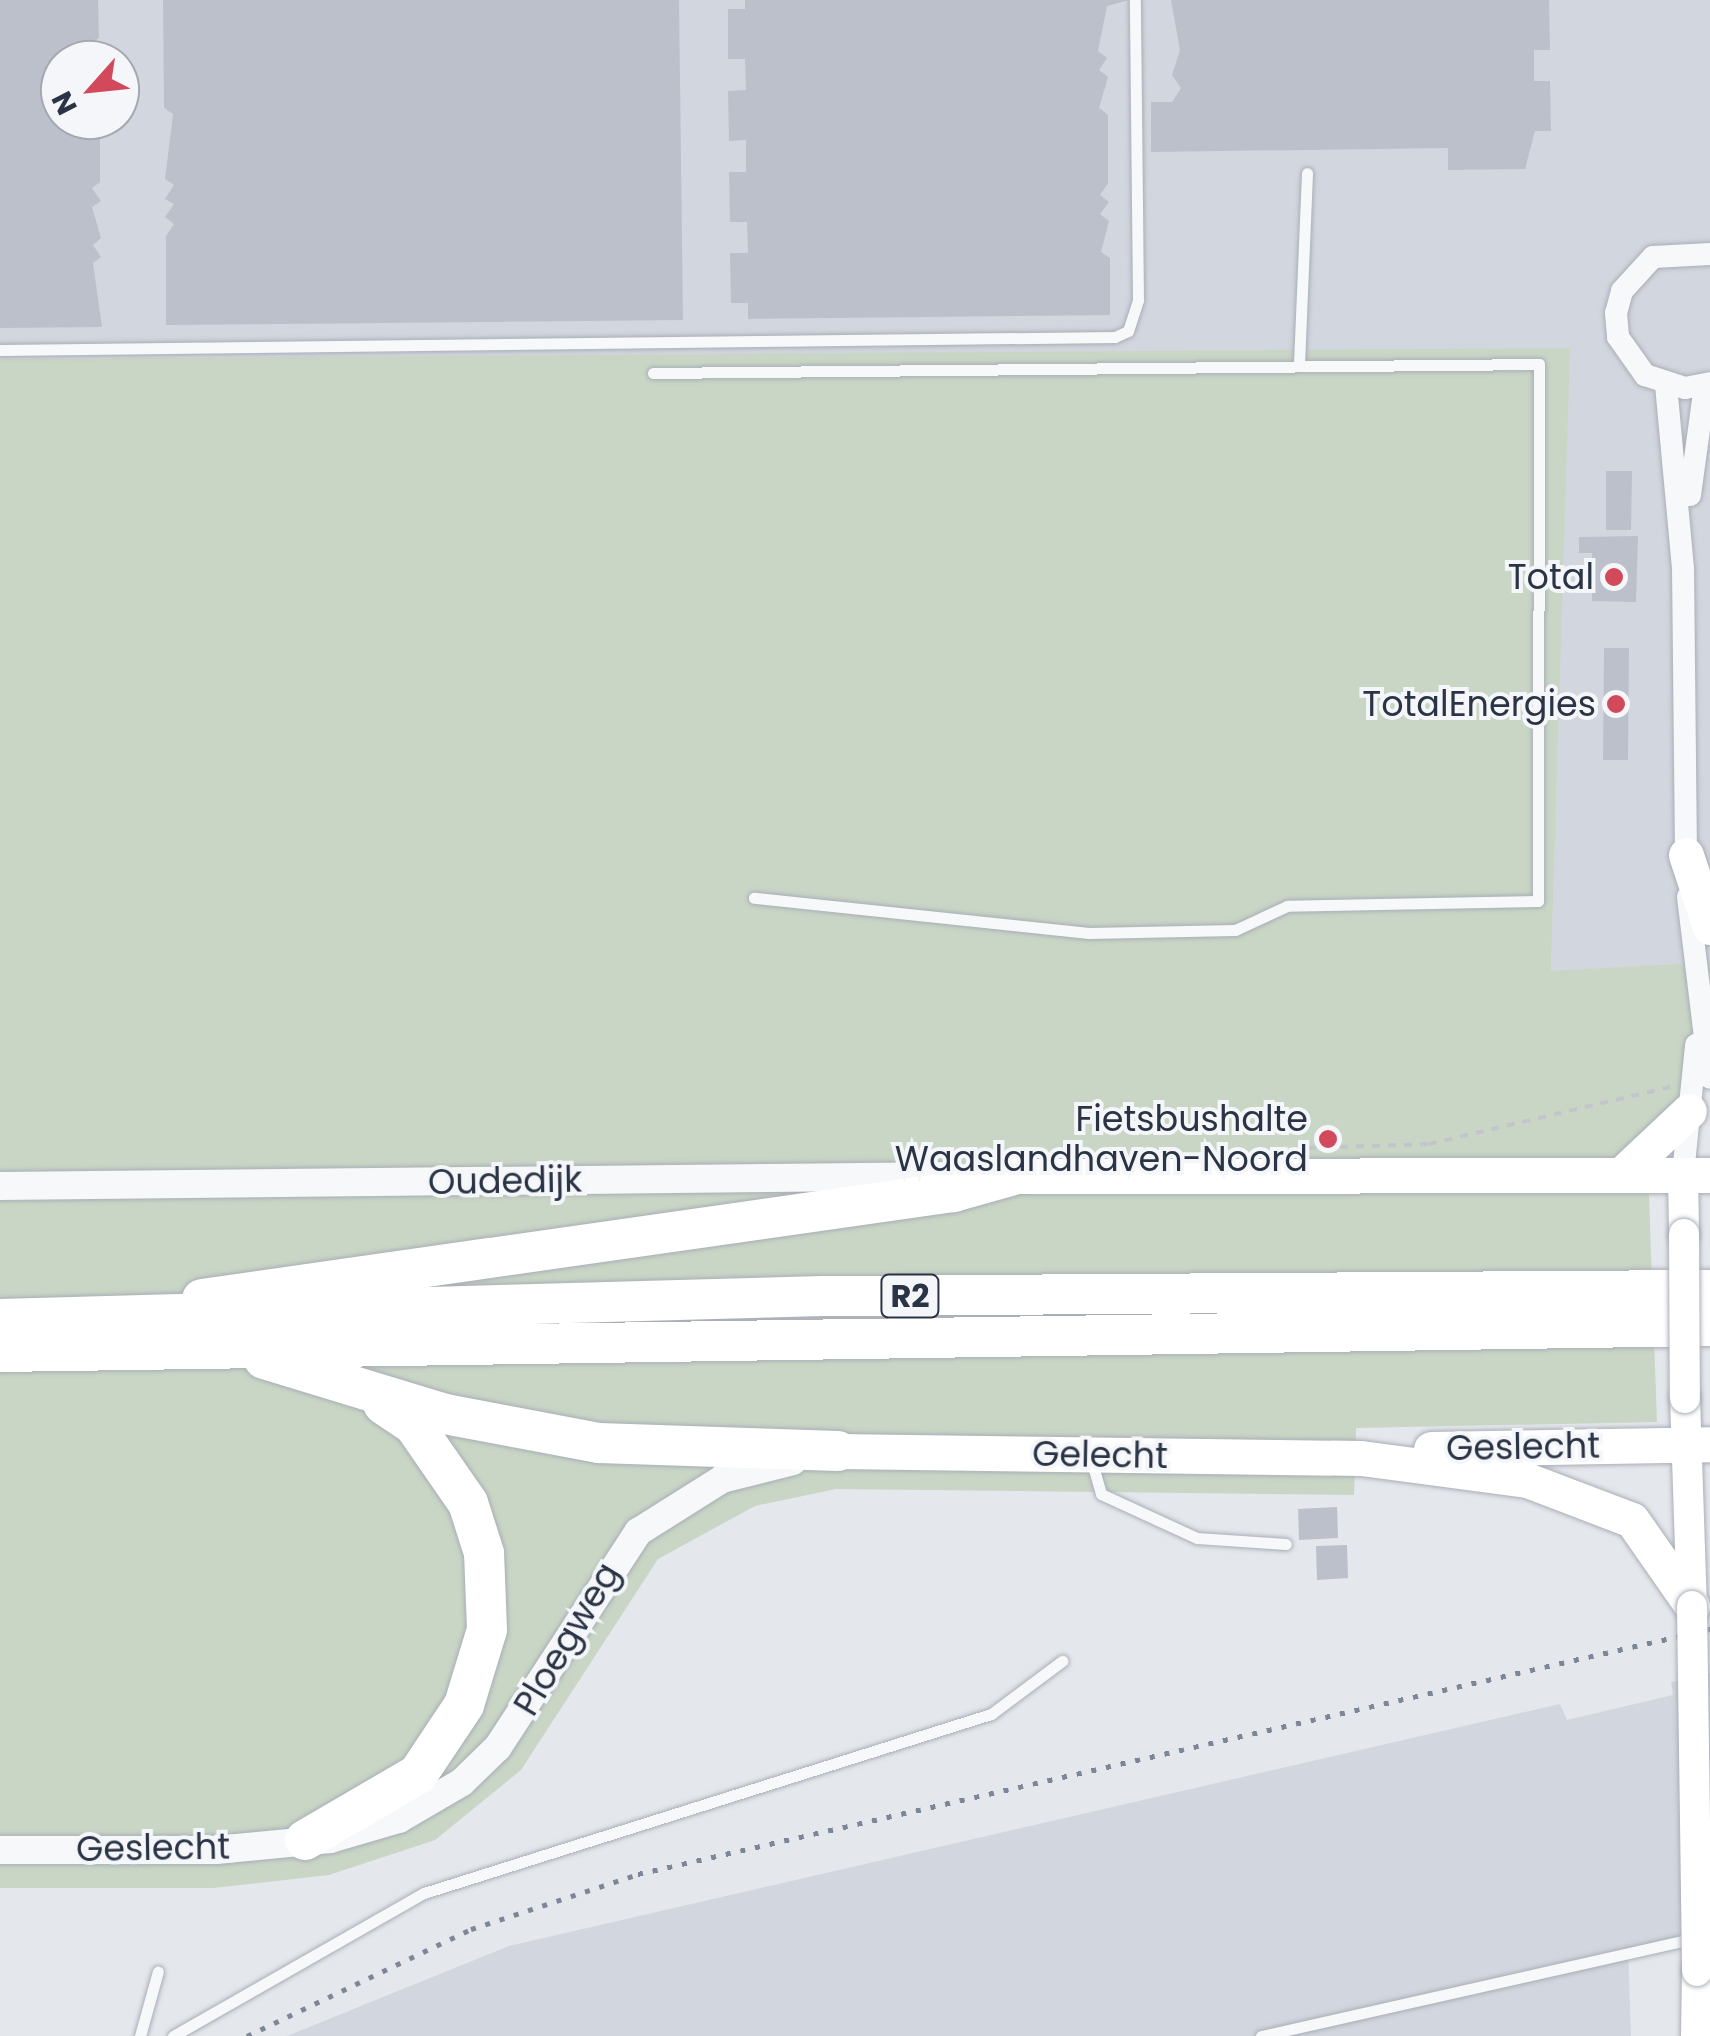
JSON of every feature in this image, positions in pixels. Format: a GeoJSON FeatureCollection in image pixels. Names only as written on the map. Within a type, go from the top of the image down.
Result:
{"type":"FeatureCollection","features":[{"type":"Feature","properties":{"kind":"highway","name":"R2"},"geometry":{"type":"LineString","coordinates":[[110,1318],[442,1260],[953,1192],[1001,1164]]}},
{"type":"Feature","properties":{"kind":"highway","name":"R2"},"geometry":{"type":"LineString","coordinates":[[0,1319],[823,1296],[1710,1290]]}},
{"type":"Feature","properties":{"kind":"highway","name":"R2"},"geometry":{"type":"LineString","coordinates":[[0,1352],[1710,1326]]}},
{"type":"Feature","properties":{"kind":"highway","name":"R2"},"geometry":{"type":"LineString","coordinates":[[232,1350],[367,1393],[598,1442],[838,1451]]}},
{"type":"Feature","properties":{"kind":"highway","name":"R2"},"geometry":{"type":"LineString","coordinates":[[305,1840],[418,1774],[464,1705],[487,1630],[484,1552],[468,1504],[414,1425],[367,1393]]}},
{"type":"Feature","properties":{"kind":"main road"},"geometry":{"type":"LineString","coordinates":[[1686,855],[1703,942]]}},
{"type":"Feature","properties":{"kind":"main road"},"geometry":{"type":"LineString","coordinates":[[1624,1172],[1682,1098]]}},
{"type":"Feature","properties":{"kind":"main road"},"geometry":{"type":"LineString","coordinates":[[1001,1164],[1697,1175],[1684,1234],[1686,1398],[1698,1444],[1692,1606],[1696,2036]]}},
{"type":"Feature","properties":{"kind":"main road","name":"Geslecht"},"geometry":{"type":"LineString","coordinates":[[1361,1458],[1392,1449],[1698,1444]]}},
{"type":"Feature","properties":{"kind":"main road","name":"Gelecht"},"geometry":{"type":"LineString","coordinates":[[838,1451],[1361,1458]]}},
{"type":"Feature","properties":{"kind":"main road"},"geometry":{"type":"LineString","coordinates":[[1361,1458],[1527,1480],[1608,1507],[1651,1538],[1692,1606]]}},
{"type":"Feature","properties":{"kind":"street"},"geometry":{"type":"LineString","coordinates":[[1683,568],[1708,384],[1666,385],[1628,358],[1617,325],[1622,290],[1653,256],[1710,254]]}},
{"type":"Feature","properties":{"kind":"street"},"geometry":{"type":"LineString","coordinates":[[1666,385],[1683,568],[1686,855]]}},
{"type":"Feature","properties":{"kind":"street"},"geometry":{"type":"LineString","coordinates":[[1703,942],[1710,1078]]}},
{"type":"Feature","properties":{"kind":"street"},"geometry":{"type":"LineString","coordinates":[[1697,1175],[1682,1098],[1703,942]]}},
{"type":"Feature","properties":{"kind":"street","name":"Oudedijk"},"geometry":{"type":"LineString","coordinates":[[0,1186],[1001,1164]]}},
{"type":"Feature","properties":{"kind":"street","name":"Ploegweg"},"geometry":{"type":"LineString","coordinates":[[305,1840],[398,1819],[480,1766],[617,1554],[670,1507],[722,1479],[838,1451]]}},
{"type":"Feature","properties":{"kind":"street","name":"Geslecht"},"geometry":{"type":"LineString","coordinates":[[0,1850],[183,1852],[305,1840]]}},
{"type":"Feature","properties":{"kind":"lane"},"geometry":{"type":"LineString","coordinates":[[0,350],[1115,336],[1128,331],[1138,300],[1135,0]]}},
{"type":"Feature","properties":{"kind":"lane"},"geometry":{"type":"LineString","coordinates":[[1299,364],[1307,173]]}},
{"type":"Feature","properties":{"kind":"lane"},"geometry":{"type":"LineString","coordinates":[[652,373],[1539,364],[1538,901],[1288,906],[1235,930],[1089,933],[754,898]]}},
{"type":"Feature","properties":{"kind":"lane"},"geometry":{"type":"LineString","coordinates":[[1090,1455],[1101,1494],[1211,1544],[1286,1544]]}},
{"type":"Feature","properties":{"kind":"lane"},"geometry":{"type":"LineString","coordinates":[[172,2036],[424,1893],[991,1714],[1062,1660]]}},
{"type":"Feature","properties":{"kind":"lane"},"geometry":{"type":"LineString","coordinates":[[1261,2036],[1710,1935]]}},
{"type":"Feature","properties":{"kind":"lane"},"geometry":{"type":"LineString","coordinates":[[140,2036],[158,1971]]}},
{"type":"Feature","properties":{"kind":"path"},"geometry":{"type":"LineString","coordinates":[[1287,1149],[1429,1144],[1682,1098]]}},
{"type":"Feature","properties":{"kind":"path"},"geometry":{"type":"LineString","coordinates":[[934,1152],[1001,1164]]}},
{"type":"Feature","properties":{"kind":"shaded area"},"geometry":{"type":"Polygon","coordinates":[[[0,0],[1710,0],[1710,962],[1551,972],[1569,349],[0,359],[0,0]]]}},
{"type":"Feature","properties":{"kind":"shaded area"},"geometry":{"type":"Polygon","coordinates":[[[1710,1674],[1710,1931],[1628,1949],[1631,2036],[287,2036],[509,1946],[1560,1704],[1567,1720],[1673,1695],[1671,1682],[1710,1674]]]}},
{"type":"Feature","properties":{"kind":"green space"},"geometry":{"type":"Polygon","coordinates":[[[1570,348],[1551,971],[1710,962],[1710,1066],[1647,1139],[1657,1422],[1356,1428],[1354,1495],[836,1489],[755,1506],[658,1559],[521,1770],[435,1840],[329,1875],[213,1888],[0,1888],[0,359],[1570,348]]]}},
{"type":"Feature","properties":{"kind":"building"},"geometry":{"type":"Polygon","coordinates":[[[0,0],[98,0],[99,38],[40,40],[40,140],[100,140],[100,182],[92,188],[101,201],[92,207],[101,238],[93,245],[101,257],[93,263],[102,327],[0,328],[0,0]]]}},
{"type":"Feature","properties":{"kind":"building"},"geometry":{"type":"Polygon","coordinates":[[[163,0],[679,0],[683,320],[166,325],[166,236],[174,224],[165,217],[174,204],[165,199],[174,185],[165,179],[173,114],[164,108],[163,0]]]}},
{"type":"Feature","properties":{"kind":"building"},"geometry":{"type":"Polygon","coordinates":[[[745,0],[1129,0],[1107,6],[1098,51],[1107,58],[1099,70],[1108,77],[1099,108],[1108,115],[1108,183],[1100,195],[1109,202],[1100,214],[1109,221],[1101,252],[1110,258],[1110,315],[748,319],[748,303],[731,303],[730,253],[748,253],[747,222],[730,222],[729,172],[746,172],[746,140],[729,141],[728,91],[746,90],[745,59],[728,59],[728,9],[745,9],[745,0]]]}},
{"type":"Feature","properties":{"kind":"building"},"geometry":{"type":"Polygon","coordinates":[[[1171,0],[1549,0],[1550,50],[1534,50],[1534,81],[1550,81],[1551,131],[1535,131],[1525,169],[1448,170],[1448,148],[1151,152],[1151,102],[1172,102],[1181,88],[1172,75],[1180,50],[1171,0]]]}},
{"type":"Feature","properties":{"kind":"building"},"geometry":{"type":"Polygon","coordinates":[[[1606,471],[1632,471],[1631,530],[1606,530],[1606,471]]]}},
{"type":"Feature","properties":{"kind":"building","name":"Total"},"geometry":{"type":"Polygon","coordinates":[[[1638,536],[1636,602],[1592,601],[1592,553],[1579,553],[1579,537],[1638,536]]]}},
{"type":"Feature","properties":{"kind":"building","name":"TotalEnergies"},"geometry":{"type":"Polygon","coordinates":[[[1604,648],[1629,648],[1628,760],[1603,760],[1604,648]]]}},
{"type":"Feature","properties":{"kind":"building"},"geometry":{"type":"Polygon","coordinates":[[[1337,1507],[1338,1538],[1299,1540],[1298,1509],[1337,1507]]]}},
{"type":"Feature","properties":{"kind":"building"},"geometry":{"type":"Polygon","coordinates":[[[1347,1545],[1348,1578],[1317,1580],[1316,1546],[1347,1545]]]}},
{"type":"Feature","properties":{"kind":"railway"},"geometry":{"type":"LineString","coordinates":[[247,2036],[471,1929],[638,1874],[1710,1629]]}},
{"type":"Feature","properties":{"kind":"place","name":"Total"},"geometry":{"type":"Point","coordinates":[1614,577]}},
{"type":"Feature","properties":{"kind":"place","name":"TotalEnergies"},"geometry":{"type":"Point","coordinates":[1616,704]}},
{"type":"Feature","properties":{"kind":"place","name":"Fietsbushalte Waaslandhaven-Noord"},"geometry":{"type":"Point","coordinates":[1328,1139]}}]}
